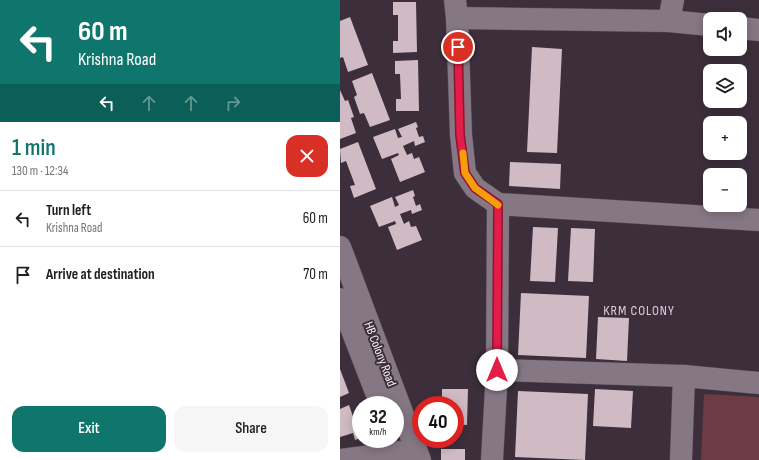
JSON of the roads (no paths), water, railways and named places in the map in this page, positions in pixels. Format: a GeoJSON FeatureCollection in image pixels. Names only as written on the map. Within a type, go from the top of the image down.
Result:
{"type":"FeatureCollection","features":[{"type":"Feature","properties":{"kind":"street"},"geometry":{"type":"LineString","coordinates":[[703,22],[671,10],[456,9],[460,135],[465,173],[475,188],[498,204],[759,220]]}},
{"type":"Feature","properties":{"kind":"street"},"geometry":{"type":"LineString","coordinates":[[747,29],[759,30]]}},
{"type":"Feature","properties":{"kind":"street"},"geometry":{"type":"LineString","coordinates":[[492,460],[497,370],[498,204]]}},
{"type":"Feature","properties":{"kind":"street","name":"HB Colony Road"},"geometry":{"type":"LineString","coordinates":[[340,247],[406,452]]}},
{"type":"Feature","properties":{"kind":"street"},"geometry":{"type":"LineString","coordinates":[[340,299],[378,396]]}},
{"type":"Feature","properties":{"kind":"street"},"geometry":{"type":"LineString","coordinates":[[497,370],[684,376],[759,384]]}},
{"type":"Feature","properties":{"kind":"street"},"geometry":{"type":"LineString","coordinates":[[681,460],[684,376]]}},
{"type":"Feature","properties":{"kind":"street"},"geometry":{"type":"LineString","coordinates":[[340,460],[406,452]]}},
{"type":"Feature","properties":{"kind":"district","name":"KRM COLONY"},"geometry":{"type":"Point","coordinates":[639,310]}}]}
